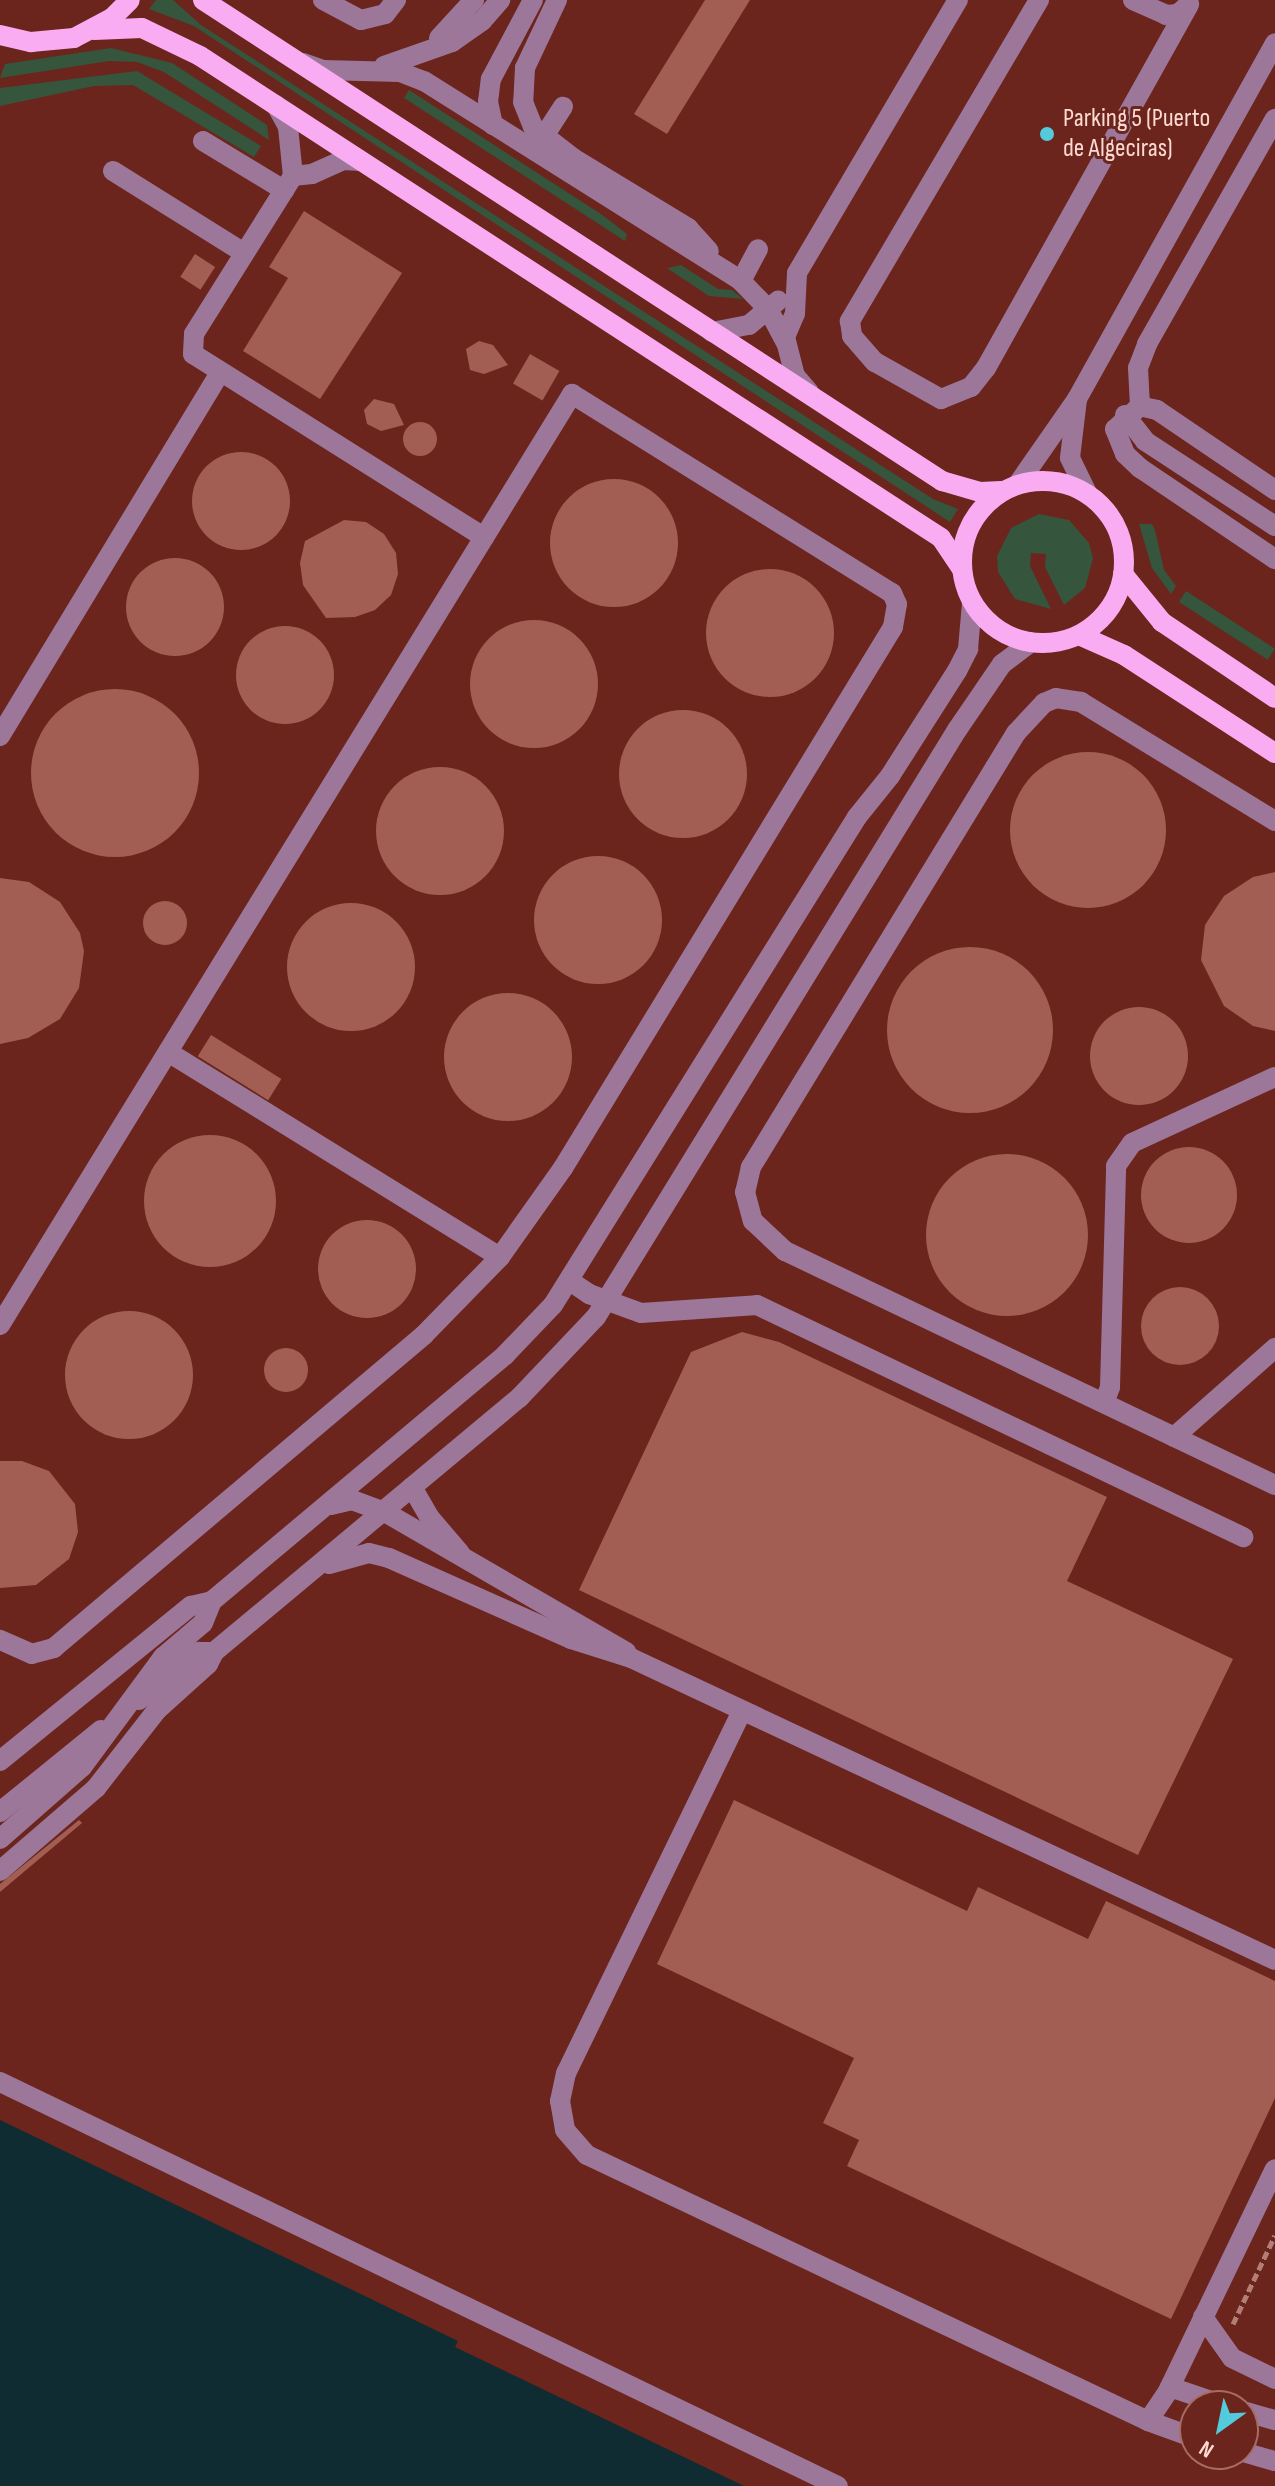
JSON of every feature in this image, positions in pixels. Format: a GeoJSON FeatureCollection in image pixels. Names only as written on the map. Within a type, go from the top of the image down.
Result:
{"type":"FeatureCollection","features":[{"type":"Feature","properties":{"kind":"main road"},"geometry":{"type":"LineString","coordinates":[[0,35],[31,42],[74,38],[94,30],[130,0]]}},
{"type":"Feature","properties":{"kind":"main road"},"geometry":{"type":"LineString","coordinates":[[203,0],[275,51],[942,481],[980,492],[1055,481],[1088,495],[1113,522],[1124,556],[1123,574],[1110,608],[1079,635]]}},
{"type":"Feature","properties":{"kind":"main road"},"geometry":{"type":"LineString","coordinates":[[94,30],[142,28],[170,39],[941,538],[961,568],[972,603],[997,629],[1031,642],[1079,635],[1124,655],[1275,753]]}},
{"type":"Feature","properties":{"kind":"main road"},"geometry":{"type":"LineString","coordinates":[[961,568],[975,516],[1010,488]]}},
{"type":"Feature","properties":{"kind":"main road"},"geometry":{"type":"LineString","coordinates":[[1123,574],[1162,622],[1275,698]]}},
{"type":"Feature","properties":{"kind":"street"},"geometry":{"type":"LineString","coordinates":[[323,0],[361,20],[385,14],[396,0]]}},
{"type":"Feature","properties":{"kind":"street"},"geometry":{"type":"LineString","coordinates":[[408,60],[449,30],[474,0]]}},
{"type":"Feature","properties":{"kind":"street"},"geometry":{"type":"LineString","coordinates":[[368,70],[408,60],[452,42],[482,21],[500,0]]}},
{"type":"Feature","properties":{"kind":"street"},"geometry":{"type":"LineString","coordinates":[[493,125],[488,102],[491,79],[533,0]]}},
{"type":"Feature","properties":{"kind":"street"},"geometry":{"type":"LineString","coordinates":[[557,0],[531,49],[522,86],[526,114],[544,136],[688,228],[721,267]]}},
{"type":"Feature","properties":{"kind":"street"},"geometry":{"type":"LineString","coordinates":[[786,343],[795,314],[795,291],[807,250],[842,176],[958,0]]}},
{"type":"Feature","properties":{"kind":"street"},"geometry":{"type":"LineString","coordinates":[[1039,0],[850,321],[852,336],[875,362],[941,399],[971,387],[986,368],[1190,3]]}},
{"type":"Feature","properties":{"kind":"street"},"geometry":{"type":"LineString","coordinates":[[1133,0],[1166,15],[1190,3]]}},
{"type":"Feature","properties":{"kind":"street"},"geometry":{"type":"LineString","coordinates":[[0,45],[31,42]]}},
{"type":"Feature","properties":{"kind":"street"},"geometry":{"type":"LineString","coordinates":[[1010,488],[1077,399],[1275,43]]}},
{"type":"Feature","properties":{"kind":"street"},"geometry":{"type":"LineString","coordinates":[[275,51],[323,70],[368,70],[411,75],[721,267],[741,281],[768,309],[786,343],[795,376],[811,395]]}},
{"type":"Feature","properties":{"kind":"street"},"geometry":{"type":"LineString","coordinates":[[276,105],[288,127],[288,183],[191,341],[197,359],[484,537]]}},
{"type":"Feature","properties":{"kind":"street"},"geometry":{"type":"LineString","coordinates":[[544,136],[563,107]]}},
{"type":"Feature","properties":{"kind":"street"},"geometry":{"type":"LineString","coordinates":[[1275,119],[1147,344],[1138,368],[1132,410],[1145,441],[1275,526]]}},
{"type":"Feature","properties":{"kind":"street"},"geometry":{"type":"LineString","coordinates":[[203,141],[288,183],[343,160],[361,161]]}},
{"type":"Feature","properties":{"kind":"street"},"geometry":{"type":"LineString","coordinates":[[113,171],[244,253]]}},
{"type":"Feature","properties":{"kind":"street"},"geometry":{"type":"LineString","coordinates":[[741,281],[758,249]]}},
{"type":"Feature","properties":{"kind":"street"},"geometry":{"type":"LineString","coordinates":[[712,332],[749,325],[795,291]]}},
{"type":"Feature","properties":{"kind":"street"},"geometry":{"type":"LineString","coordinates":[[0,736],[219,374]]}},
{"type":"Feature","properties":{"kind":"street"},"geometry":{"type":"LineString","coordinates":[[0,1325],[572,394],[885,584],[897,604],[885,641],[563,1168],[500,1257],[424,1335],[54,1648],[32,1654],[0,1640]]}},
{"type":"Feature","properties":{"kind":"street"},"geometry":{"type":"LineString","coordinates":[[1077,399],[1070,458],[1088,495]]}},
{"type":"Feature","properties":{"kind":"street"},"geometry":{"type":"LineString","coordinates":[[1275,490],[1157,410],[1132,410],[1115,429],[1125,454],[1275,559]]}},
{"type":"Feature","properties":{"kind":"street"},"geometry":{"type":"LineString","coordinates":[[0,1761],[191,1606],[212,1601],[323,1508],[350,1494],[505,1355],[570,1281],[857,817],[890,776],[957,671],[968,649],[972,603]]}},
{"type":"Feature","properties":{"kind":"street"},"geometry":{"type":"LineString","coordinates":[[0,1871],[77,1806],[214,1652],[519,1398],[607,1302],[957,730],[1002,664],[1031,642]]}},
{"type":"Feature","properties":{"kind":"street"},"geometry":{"type":"LineString","coordinates":[[1275,821],[1081,702],[1056,698],[1044,703],[1016,733],[751,1167],[747,1207],[753,1221],[785,1251],[1275,1485]]}},
{"type":"Feature","properties":{"kind":"street"},"geometry":{"type":"LineString","coordinates":[[168,1052],[500,1257]]}},
{"type":"Feature","properties":{"kind":"street"},"geometry":{"type":"LineString","coordinates":[[1104,1403],[1110,1387],[1116,1166],[1132,1143],[1275,1077]]}},
{"type":"Feature","properties":{"kind":"street"},"geometry":{"type":"LineString","coordinates":[[570,1281],[607,1302],[641,1313],[714,1311],[739,1303],[757,1305],[1243,1537]]}},
{"type":"Feature","properties":{"kind":"street"},"geometry":{"type":"LineString","coordinates":[[1174,1437],[1275,1348]]}},
{"type":"Feature","properties":{"kind":"street"},"geometry":{"type":"LineString","coordinates":[[412,1487],[430,1518],[481,1572]]}},
{"type":"Feature","properties":{"kind":"street"},"geometry":{"type":"LineString","coordinates":[[350,1494],[481,1572],[598,1632],[631,1658]]}},
{"type":"Feature","properties":{"kind":"street"},"geometry":{"type":"LineString","coordinates":[[350,1494],[365,1526],[382,1542],[452,1585]]}},
{"type":"Feature","properties":{"kind":"street"},"geometry":{"type":"LineString","coordinates":[[303,1578],[346,1556],[369,1553],[452,1585],[571,1639],[631,1658],[741,1713],[1275,1960]]}},
{"type":"Feature","properties":{"kind":"street"},"geometry":{"type":"LineString","coordinates":[[0,1839],[62,1789],[163,1657],[203,1623],[212,1601]]}},
{"type":"Feature","properties":{"kind":"street"},"geometry":{"type":"LineString","coordinates":[[0,1812],[199,1652],[214,1652]]}},
{"type":"Feature","properties":{"kind":"street"},"geometry":{"type":"LineString","coordinates":[[741,1713],[566,2073],[560,2101],[565,2130],[587,2155],[1148,2421],[1179,2432]]}},
{"type":"Feature","properties":{"kind":"street"},"geometry":{"type":"LineString","coordinates":[[0,2082],[838,2486]]}},
{"type":"Feature","properties":{"kind":"street"},"geometry":{"type":"LineString","coordinates":[[1148,2421],[1170,2387],[1275,2169]]}},
{"type":"Feature","properties":{"kind":"street"},"geometry":{"type":"LineString","coordinates":[[1203,2317],[1232,2358],[1275,2379]]}},
{"type":"Feature","properties":{"kind":"street"},"geometry":{"type":"LineString","coordinates":[[1170,2387],[1179,2390]]}},
{"type":"Feature","properties":{"kind":"path"},"geometry":{"type":"LineString","coordinates":[[1222,2346],[1275,2235]]}},
{"type":"Feature","properties":{"kind":"green space"},"geometry":{"type":"Polygon","coordinates":[[[156,0],[173,0],[201,25],[933,499],[958,509],[950,522],[194,26],[149,9],[156,0]]]}},
{"type":"Feature","properties":{"kind":"green space"},"geometry":{"type":"Polygon","coordinates":[[[111,48],[172,63],[267,125],[269,140],[164,72],[137,62],[109,61],[0,78],[5,64],[111,48]]]}},
{"type":"Feature","properties":{"kind":"green space"},"geometry":{"type":"Polygon","coordinates":[[[137,71],[261,146],[254,157],[133,85],[94,86],[0,106],[0,88],[137,71]]]}},
{"type":"Feature","properties":{"kind":"green space"},"geometry":{"type":"Polygon","coordinates":[[[409,90],[601,214],[627,234],[625,241],[404,98],[409,90]]]}},
{"type":"Feature","properties":{"kind":"green space"},"geometry":{"type":"Polygon","coordinates":[[[681,265],[718,289],[732,290],[743,299],[709,296],[667,268],[681,265]]]}},
{"type":"Feature","properties":{"kind":"green space"},"geometry":{"type":"Polygon","coordinates":[[[1039,514],[1069,520],[1089,543],[1093,558],[1085,588],[1064,605],[1045,567],[1046,554],[1031,553],[1030,566],[1051,609],[1015,599],[998,572],[997,556],[1011,528],[1039,514]]]}},
{"type":"Feature","properties":{"kind":"green space"},"geometry":{"type":"Polygon","coordinates":[[[1139,524],[1152,524],[1155,530],[1164,570],[1176,586],[1171,594],[1152,568],[1139,524]]]}},
{"type":"Feature","properties":{"kind":"green space"},"geometry":{"type":"Polygon","coordinates":[[[1186,591],[1275,649],[1268,660],[1179,602],[1186,591]]]}},
{"type":"Feature","properties":{"kind":"water"},"geometry":{"type":"Polygon","coordinates":[[[0,2120],[458,2341],[455,2347],[744,2486],[0,2486],[0,2120]]]}},
{"type":"Feature","properties":{"kind":"building"},"geometry":{"type":"Polygon","coordinates":[[[705,0],[750,0],[667,134],[634,114],[705,0]]]}},
{"type":"Feature","properties":{"kind":"building"},"geometry":{"type":"Polygon","coordinates":[[[304,211],[402,273],[320,399],[243,351],[288,278],[269,267],[304,211]]]}},
{"type":"Feature","properties":{"kind":"building"},"geometry":{"type":"Polygon","coordinates":[[[195,254],[215,267],[200,290],[180,277],[195,254]]]}},
{"type":"Feature","properties":{"kind":"building"},"geometry":{"type":"Polygon","coordinates":[[[479,341],[493,345],[508,365],[484,374],[470,370],[466,349],[479,341]]]}},
{"type":"Feature","properties":{"kind":"building"},"geometry":{"type":"Polygon","coordinates":[[[530,354],[559,371],[542,400],[513,383],[530,354]]]}},
{"type":"Feature","properties":{"kind":"building"},"geometry":{"type":"Polygon","coordinates":[[[374,399],[394,404],[404,425],[381,431],[367,424],[364,410],[374,399]]]}},
{"type":"Feature","properties":{"kind":"building"},"geometry":{"type":"Polygon","coordinates":[[[420,422],[432,427],[437,439],[432,451],[420,456],[408,451],[403,439],[408,427],[420,422]]]}},
{"type":"Feature","properties":{"kind":"building"},"geometry":{"type":"Polygon","coordinates":[[[241,452],[260,456],[276,466],[286,482],[290,501],[286,520],[276,536],[260,546],[241,550],[222,546],[206,536],[196,520],[192,501],[196,482],[206,466],[222,456],[241,452]]]}},
{"type":"Feature","properties":{"kind":"building"},"geometry":{"type":"Polygon","coordinates":[[[614,479],[638,484],[659,498],[673,519],[678,543],[673,567],[659,588],[638,602],[614,607],[590,602],[569,588],[555,567],[550,543],[555,519],[569,498],[590,484],[614,479]]]}},
{"type":"Feature","properties":{"kind":"building"},"geometry":{"type":"Polygon","coordinates":[[[344,520],[366,522],[384,534],[396,553],[398,574],[391,595],[375,610],[355,617],[326,618],[303,585],[300,563],[305,541],[344,520]]]}},
{"type":"Feature","properties":{"kind":"building"},"geometry":{"type":"Polygon","coordinates":[[[175,558],[194,562],[210,572],[220,588],[224,607],[220,626],[210,642],[194,652],[175,656],[156,652],[140,642],[130,626],[126,607],[130,588],[140,572],[156,562],[175,558]]]}},
{"type":"Feature","properties":{"kind":"building"},"geometry":{"type":"Polygon","coordinates":[[[770,569],[794,574],[815,588],[829,609],[834,633],[829,657],[815,678],[794,692],[770,697],[746,692],[725,678],[711,657],[706,633],[711,609],[725,588],[746,574],[770,569]]]}},
{"type":"Feature","properties":{"kind":"building"},"geometry":{"type":"Polygon","coordinates":[[[534,620],[558,625],[579,639],[593,660],[598,684],[593,708],[579,729],[558,743],[534,748],[510,743],[489,729],[475,708],[470,684],[475,660],[489,639],[510,625],[534,620]]]}},
{"type":"Feature","properties":{"kind":"building"},"geometry":{"type":"Polygon","coordinates":[[[285,626],[304,629],[320,640],[331,656],[334,675],[331,694],[320,710],[304,721],[285,724],[266,721],[250,710],[239,694],[236,675],[239,656],[250,640],[266,629],[285,626]]]}},
{"type":"Feature","properties":{"kind":"building"},"geometry":{"type":"Polygon","coordinates":[[[115,689],[147,696],[162,703],[174,714],[185,726],[192,741],[199,773],[192,805],[185,820],[174,832],[162,843],[147,850],[115,857],[83,850],[68,843],[56,832],[45,820],[38,805],[31,773],[38,741],[45,726],[56,714],[68,703],[83,696],[115,689]]]}},
{"type":"Feature","properties":{"kind":"building"},"geometry":{"type":"Polygon","coordinates":[[[683,710],[707,715],[728,729],[742,750],[747,774],[742,798],[728,819],[707,833],[683,838],[659,833],[638,819],[624,798],[619,774],[624,750],[638,729],[659,715],[683,710]]]}},
{"type":"Feature","properties":{"kind":"building"},"geometry":{"type":"Polygon","coordinates":[[[1088,752],[1118,758],[1143,775],[1160,800],[1166,830],[1160,860],[1143,885],[1118,902],[1088,908],[1058,902],[1033,885],[1016,860],[1010,830],[1016,800],[1033,775],[1058,758],[1088,752]]]}},
{"type":"Feature","properties":{"kind":"building"},"geometry":{"type":"Polygon","coordinates":[[[440,767],[464,772],[485,786],[499,807],[504,831],[499,855],[485,876],[464,890],[440,895],[416,890],[395,876],[381,855],[376,831],[381,807],[395,786],[416,772],[440,767]]]}},
{"type":"Feature","properties":{"kind":"building"},"geometry":{"type":"Polygon","coordinates":[[[598,856],[622,861],[643,875],[657,896],[662,920],[657,944],[643,965],[622,979],[598,984],[574,979],[553,965],[539,944],[534,920],[539,896],[553,875],[574,861],[598,856]]]}},
{"type":"Feature","properties":{"kind":"building"},"geometry":{"type":"Polygon","coordinates":[[[1275,872],[1275,1031],[1253,1026],[1224,1006],[1201,960],[1205,925],[1224,896],[1253,877],[1275,872]]]}},
{"type":"Feature","properties":{"kind":"building"},"geometry":{"type":"Polygon","coordinates":[[[0,878],[29,882],[60,902],[80,933],[84,951],[79,988],[60,1019],[28,1038],[0,1044],[0,878]]]}},
{"type":"Feature","properties":{"kind":"building"},"geometry":{"type":"Polygon","coordinates":[[[165,901],[180,908],[187,923],[180,938],[165,945],[150,938],[143,923],[150,908],[165,901]]]}},
{"type":"Feature","properties":{"kind":"building"},"geometry":{"type":"Polygon","coordinates":[[[351,903],[375,908],[396,922],[410,943],[415,967],[410,991],[396,1012],[375,1026],[351,1031],[327,1026],[306,1012],[292,991],[287,967],[292,943],[306,922],[327,908],[351,903]]]}},
{"type":"Feature","properties":{"kind":"building"},"geometry":{"type":"Polygon","coordinates":[[[970,947],[1002,953],[1029,971],[1047,998],[1053,1030],[1047,1062],[1029,1089],[1002,1107],[970,1113],[938,1107],[911,1089],[893,1062],[887,1030],[893,998],[911,971],[938,953],[970,947]]]}},
{"type":"Feature","properties":{"kind":"building"},"geometry":{"type":"Polygon","coordinates":[[[508,993],[532,998],[553,1012],[567,1033],[572,1057],[567,1081],[553,1102],[532,1116],[508,1121],[484,1116],[463,1102],[449,1081],[444,1057],[449,1033],[463,1012],[484,998],[508,993]]]}},
{"type":"Feature","properties":{"kind":"building"},"geometry":{"type":"Polygon","coordinates":[[[1139,1007],[1158,1011],[1174,1021],[1184,1037],[1188,1056],[1184,1075],[1174,1091],[1158,1101],[1139,1105],[1120,1101],[1104,1091],[1094,1075],[1090,1056],[1094,1037],[1104,1021],[1120,1011],[1139,1007]]]}},
{"type":"Feature","properties":{"kind":"building"},"geometry":{"type":"Polygon","coordinates":[[[211,1035],[281,1079],[268,1100],[198,1056],[211,1035]]]}},
{"type":"Feature","properties":{"kind":"building"},"geometry":{"type":"Polygon","coordinates":[[[210,1135],[235,1140],[256,1155],[271,1176],[276,1201],[271,1226],[256,1247],[235,1262],[210,1267],[185,1262],[164,1247],[149,1226],[144,1201],[149,1176],[164,1155],[185,1140],[210,1135]]]}},
{"type":"Feature","properties":{"kind":"building"},"geometry":{"type":"Polygon","coordinates":[[[1189,1147],[1207,1151],[1223,1161],[1233,1177],[1237,1195],[1233,1213],[1223,1229],[1207,1239],[1189,1243],[1171,1239],[1155,1229],[1145,1213],[1141,1195],[1145,1177],[1155,1161],[1171,1151],[1189,1147]]]}},
{"type":"Feature","properties":{"kind":"building"},"geometry":{"type":"Polygon","coordinates":[[[1007,1154],[1038,1160],[1065,1177],[1082,1204],[1088,1235],[1082,1266],[1065,1293],[1038,1310],[1007,1316],[976,1310],[949,1293],[932,1266],[926,1235],[932,1204],[949,1177],[976,1160],[1007,1154]]]}},
{"type":"Feature","properties":{"kind":"building"},"geometry":{"type":"Polygon","coordinates":[[[367,1220],[386,1224],[402,1234],[412,1250],[416,1269],[412,1288],[402,1304],[386,1314],[367,1318],[348,1314],[332,1304],[322,1288],[318,1269],[322,1250],[332,1234],[348,1224],[367,1220]]]}},
{"type":"Feature","properties":{"kind":"building"},"geometry":{"type":"Polygon","coordinates":[[[1172,1287],[1188,1287],[1202,1293],[1213,1304],[1219,1326],[1213,1348],[1202,1359],[1188,1365],[1172,1365],[1158,1359],[1147,1348],[1141,1334],[1141,1318],[1147,1304],[1158,1293],[1172,1287]]]}},
{"type":"Feature","properties":{"kind":"building"},"geometry":{"type":"Polygon","coordinates":[[[129,1311],[153,1316],[174,1330],[188,1351],[193,1375],[188,1399],[174,1420],[153,1434],[129,1439],[105,1434],[84,1420],[70,1399],[65,1375],[70,1351],[84,1330],[105,1316],[129,1311]]]}},
{"type":"Feature","properties":{"kind":"building"},"geometry":{"type":"Polygon","coordinates":[[[742,1332],[779,1342],[1107,1497],[1067,1581],[1233,1659],[1138,1855],[579,1590],[691,1352],[742,1332]]]}},
{"type":"Feature","properties":{"kind":"building"},"geometry":{"type":"Polygon","coordinates":[[[286,1348],[301,1355],[308,1370],[301,1385],[286,1392],[271,1385],[264,1370],[271,1355],[286,1348]]]}},
{"type":"Feature","properties":{"kind":"building"},"geometry":{"type":"Polygon","coordinates":[[[0,1461],[22,1461],[49,1471],[75,1504],[78,1532],[69,1559],[36,1585],[0,1588],[0,1461]]]}},
{"type":"Feature","properties":{"kind":"building"},"geometry":{"type":"Polygon","coordinates":[[[734,1800],[967,1911],[978,1887],[1088,1939],[1106,1901],[1275,1981],[1275,2098],[1171,2319],[847,2166],[859,2140],[823,2123],[854,2058],[657,1964],[734,1800]]]}},
{"type":"Feature","properties":{"kind":"building"},"geometry":{"type":"Polygon","coordinates":[[[79,1820],[82,1823],[0,1892],[0,1884],[79,1820]]]}},
{"type":"Feature","properties":{"kind":"place","name":"Parking 5 (Puerto de Algeciras)"},"geometry":{"type":"Point","coordinates":[1047,134]}}]}
